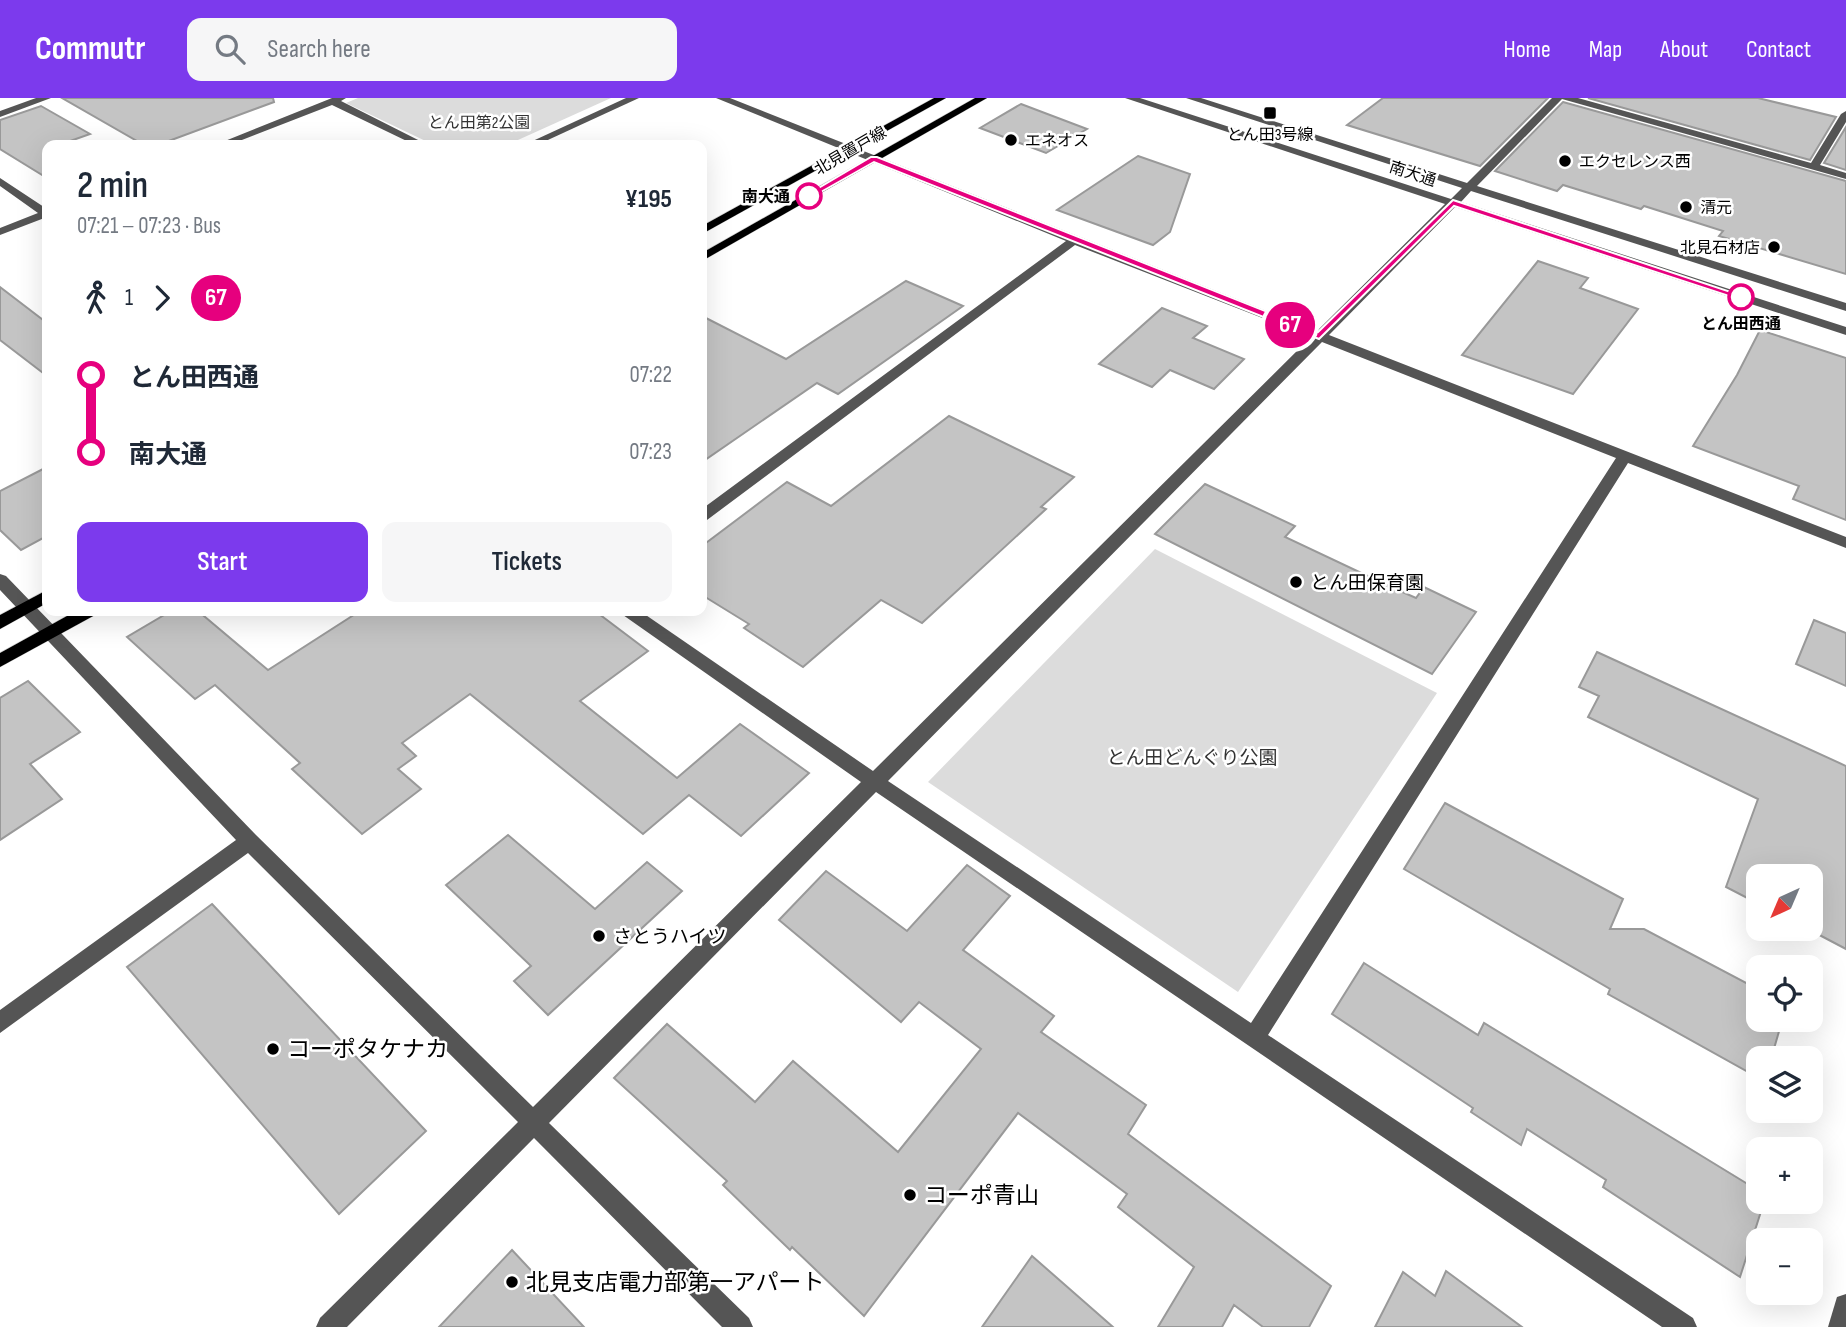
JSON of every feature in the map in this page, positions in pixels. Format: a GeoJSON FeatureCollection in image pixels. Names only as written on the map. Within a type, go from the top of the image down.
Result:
{"type":"FeatureCollection","features":[{"type":"Feature","properties":{"kind":"main road","name":"北見置戸線"},"geometry":{"type":"LineString","coordinates":[[707,228],[941,98]]}},
{"type":"Feature","properties":{"kind":"main road","name":"北見置戸線"},"geometry":{"type":"LineString","coordinates":[[707,255],[982,98]]}},
{"type":"Feature","properties":{"kind":"main road"},"geometry":{"type":"LineString","coordinates":[[0,623],[42,599]]}},
{"type":"Feature","properties":{"kind":"main road"},"geometry":{"type":"LineString","coordinates":[[0,661],[80,616]]}},
{"type":"Feature","properties":{"kind":"street"},"geometry":{"type":"LineString","coordinates":[[0,114],[46,98]]}},
{"type":"Feature","properties":{"kind":"street"},"geometry":{"type":"LineString","coordinates":[[541,140],[634,98]]}},
{"type":"Feature","properties":{"kind":"street"},"geometry":{"type":"LineString","coordinates":[[721,98],[1074,240],[1846,543]]}},
{"type":"Feature","properties":{"kind":"street","name":"南大通"},"geometry":{"type":"LineString","coordinates":[[1130,98],[1846,331]]}},
{"type":"Feature","properties":{"kind":"street","name":"南大通"},"geometry":{"type":"LineString","coordinates":[[1191,98],[1846,307]]}},
{"type":"Feature","properties":{"kind":"street"},"geometry":{"type":"LineString","coordinates":[[329,1327],[1558,98]]}},
{"type":"Feature","properties":{"kind":"street"},"geometry":{"type":"LineString","coordinates":[[1567,98],[1846,176]]}},
{"type":"Feature","properties":{"kind":"street"},"geometry":{"type":"LineString","coordinates":[[233,140],[336,100],[413,140]]}},
{"type":"Feature","properties":{"kind":"street"},"geometry":{"type":"LineString","coordinates":[[1814,167],[1846,114]]}},
{"type":"Feature","properties":{"kind":"street"},"geometry":{"type":"LineString","coordinates":[[0,181],[42,210]]}},
{"type":"Feature","properties":{"kind":"street"},"geometry":{"type":"LineString","coordinates":[[0,232],[42,215]]}},
{"type":"Feature","properties":{"kind":"street"},"geometry":{"type":"LineString","coordinates":[[707,512],[1074,240]]}},
{"type":"Feature","properties":{"kind":"street"},"geometry":{"type":"LineString","coordinates":[[1255,1036],[1625,456]]}},
{"type":"Feature","properties":{"kind":"street"},"geometry":{"type":"LineString","coordinates":[[0,580],[248,841],[740,1327]]}},
{"type":"Feature","properties":{"kind":"street"},"geometry":{"type":"LineString","coordinates":[[636,616],[874,781],[1684,1327]]}},
{"type":"Feature","properties":{"kind":"street"},"geometry":{"type":"LineString","coordinates":[[0,1023],[248,841]]}},
{"type":"Feature","properties":{"kind":"street"},"geometry":{"type":"LineString","coordinates":[[1841,1327],[1846,1306]]}},
{"type":"Feature","properties":{"kind":"green space","name":"とん田第2公園"},"geometry":{"type":"Polygon","coordinates":[[[358,98],[611,98],[518,140],[424,140],[346,103],[358,98]]]}},
{"type":"Feature","properties":{"kind":"green space","name":"とん田どんぐり公園"},"geometry":{"type":"Polygon","coordinates":[[[1155,549],[1437,693],[1238,992],[928,782],[1155,549]]]}},
{"type":"Feature","properties":{"kind":"building"},"geometry":{"type":"Polygon","coordinates":[[[62,98],[273,98],[274,102],[171,140],[135,140],[62,98]]]}},
{"type":"Feature","properties":{"kind":"building"},"geometry":{"type":"Polygon","coordinates":[[[1383,98],[1548,98],[1480,166],[1347,125],[1383,98]]]}},
{"type":"Feature","properties":{"kind":"building"},"geometry":{"type":"Polygon","coordinates":[[[1588,98],[1758,98],[1836,117],[1810,160],[1588,98]]]}},
{"type":"Feature","properties":{"kind":"building"},"geometry":{"type":"Polygon","coordinates":[[[1563,102],[1846,181],[1846,274],[1719,236],[1723,231],[1644,206],[1641,209],[1563,185],[1557,191],[1495,171],[1563,102]]]}},
{"type":"Feature","properties":{"kind":"building"},"geometry":{"type":"Polygon","coordinates":[[[1021,104],[1087,129],[1046,153],[980,128],[1021,104]]]}},
{"type":"Feature","properties":{"kind":"building"},"geometry":{"type":"Polygon","coordinates":[[[41,106],[90,134],[73,140],[42,140],[42,175],[0,149],[0,120],[41,106]]]}},
{"type":"Feature","properties":{"kind":"building"},"geometry":{"type":"Polygon","coordinates":[[[1846,127],[1846,170],[1824,163],[1846,127]]]}},
{"type":"Feature","properties":{"kind":"building"},"geometry":{"type":"Polygon","coordinates":[[[1138,156],[1190,174],[1170,232],[1153,245],[1057,210],[1138,156]]]}},
{"type":"Feature","properties":{"kind":"building"},"geometry":{"type":"Polygon","coordinates":[[[1538,261],[1588,278],[1580,288],[1638,309],[1573,394],[1462,355],[1538,261]]]}},
{"type":"Feature","properties":{"kind":"building"},"geometry":{"type":"Polygon","coordinates":[[[906,281],[963,306],[838,394],[817,383],[707,459],[707,319],[786,359],[906,281]]]}},
{"type":"Feature","properties":{"kind":"building"},"geometry":{"type":"Polygon","coordinates":[[[0,287],[42,319],[42,372],[0,340],[0,287]]]}},
{"type":"Feature","properties":{"kind":"building"},"geometry":{"type":"Polygon","coordinates":[[[1162,308],[1207,326],[1193,338],[1244,359],[1214,389],[1170,370],[1152,387],[1099,364],[1162,308]]]}},
{"type":"Feature","properties":{"kind":"building"},"geometry":{"type":"Polygon","coordinates":[[[1760,330],[1846,358],[1846,520],[1793,499],[1799,486],[1693,446],[1737,375],[1760,330]]]}},
{"type":"Feature","properties":{"kind":"building"},"geometry":{"type":"Polygon","coordinates":[[[949,416],[1074,477],[1041,507],[1046,509],[922,623],[881,600],[803,667],[744,628],[749,624],[707,598],[707,542],[787,482],[831,506],[949,416]]]}},
{"type":"Feature","properties":{"kind":"building"},"geometry":{"type":"Polygon","coordinates":[[[42,470],[42,539],[21,550],[0,530],[0,491],[42,470]]]}},
{"type":"Feature","properties":{"kind":"building","name":"とん田保育園"},"geometry":{"type":"Polygon","coordinates":[[[1205,484],[1295,526],[1285,537],[1416,598],[1424,587],[1476,612],[1432,674],[1155,534],[1205,484]]]}},
{"type":"Feature","properties":{"kind":"building"},"geometry":{"type":"Polygon","coordinates":[[[163,616],[204,616],[268,670],[352,616],[602,616],[648,651],[580,701],[677,778],[740,724],[809,773],[741,836],[689,795],[643,834],[470,694],[402,743],[416,756],[398,769],[421,789],[362,834],[292,769],[300,763],[215,685],[195,699],[127,637],[163,616]]]}},
{"type":"Feature","properties":{"kind":"building"},"geometry":{"type":"Polygon","coordinates":[[[1814,620],[1846,633],[1846,686],[1796,664],[1814,620]]]}},
{"type":"Feature","properties":{"kind":"building"},"geometry":{"type":"Polygon","coordinates":[[[1597,652],[1846,766],[1846,949],[1824,937],[1824,864],[1746,864],[1746,897],[1726,887],[1758,799],[1588,717],[1599,696],[1579,687],[1597,652]]]}},
{"type":"Feature","properties":{"kind":"building"},"geometry":{"type":"Polygon","coordinates":[[[28,681],[80,732],[30,764],[62,799],[0,840],[0,698],[28,681]]]}},
{"type":"Feature","properties":{"kind":"building"},"geometry":{"type":"Polygon","coordinates":[[[1445,803],[1623,899],[1610,929],[1644,929],[1746,983],[1746,1032],[1779,1032],[1775,1046],[1746,1046],[1746,1071],[1608,994],[1610,989],[1404,869],[1445,803]]]}},
{"type":"Feature","properties":{"kind":"building"},"geometry":{"type":"Polygon","coordinates":[[[508,835],[595,909],[647,862],[682,891],[548,1015],[514,981],[531,966],[446,885],[508,835]]]}},
{"type":"Feature","properties":{"kind":"building"},"geometry":{"type":"Polygon","coordinates":[[[967,865],[1010,896],[963,950],[1054,1016],[1041,1032],[1146,1105],[1128,1134],[1331,1286],[1309,1327],[1263,1327],[1234,1305],[1222,1327],[1158,1327],[1194,1267],[1118,1207],[1127,1194],[1018,1113],[864,1316],[723,1185],[727,1181],[614,1078],[667,1024],[755,1102],[793,1061],[898,1152],[981,1049],[919,1002],[901,1022],[779,920],[826,871],[907,931],[967,865]]]}},
{"type":"Feature","properties":{"kind":"building","name":"コーポタケナカ"},"geometry":{"type":"Polygon","coordinates":[[[212,904],[426,1131],[339,1214],[127,967],[212,904]]]}},
{"type":"Feature","properties":{"kind":"building"},"geometry":{"type":"Polygon","coordinates":[[[1364,963],[1478,1035],[1484,1023],[1746,1183],[1746,1214],[1760,1214],[1756,1228],[1746,1228],[1746,1258],[1740,1277],[1603,1187],[1606,1180],[1527,1129],[1521,1145],[1471,1112],[1473,1108],[1332,1014],[1364,963]]]}},
{"type":"Feature","properties":{"kind":"building","name":"北見支店電力部第一アパート"},"geometry":{"type":"Polygon","coordinates":[[[512,1250],[584,1327],[439,1327],[512,1250]]]}},
{"type":"Feature","properties":{"kind":"building"},"geometry":{"type":"Polygon","coordinates":[[[1032,1256],[1113,1327],[982,1327],[1032,1256]]]}},
{"type":"Feature","properties":{"kind":"building"},"geometry":{"type":"Polygon","coordinates":[[[1446,1271],[1522,1327],[1375,1327],[1403,1272],[1435,1296],[1446,1271]]]}},
{"type":"Feature","properties":{"kind":"bus line","name":"67"},"geometry":{"type":"LineString","coordinates":[[809,196],[874,158],[1319,336],[1453,203],[1741,297]]}},
{"type":"Feature","properties":{"kind":"place","name":"とん田3号線"},"geometry":{"type":"Point","coordinates":[1270,113]}},
{"type":"Feature","properties":{"kind":"place","name":"エネオス"},"geometry":{"type":"Point","coordinates":[1011,140]}},
{"type":"Feature","properties":{"kind":"place","name":"エクセレンス西"},"geometry":{"type":"Point","coordinates":[1565,161]}},
{"type":"Feature","properties":{"kind":"place","name":"南大通"},"geometry":{"type":"Point","coordinates":[809,196]}},
{"type":"Feature","properties":{"kind":"place","name":"清元"},"geometry":{"type":"Point","coordinates":[1686,207]}},
{"type":"Feature","properties":{"kind":"place","name":"北見石材店"},"geometry":{"type":"Point","coordinates":[1774,247]}},
{"type":"Feature","properties":{"kind":"place","name":"とん田西通"},"geometry":{"type":"Point","coordinates":[1741,297]}},
{"type":"Feature","properties":{"kind":"place","name":"とん田保育園"},"geometry":{"type":"Point","coordinates":[1296,582]}},
{"type":"Feature","properties":{"kind":"place","name":"さとうハイツ"},"geometry":{"type":"Point","coordinates":[599,936]}},
{"type":"Feature","properties":{"kind":"place","name":"コーポタケナカ"},"geometry":{"type":"Point","coordinates":[273,1049]}},
{"type":"Feature","properties":{"kind":"place","name":"コーポ青山"},"geometry":{"type":"Point","coordinates":[910,1195]}},
{"type":"Feature","properties":{"kind":"place","name":"北見支店電力部第一アパート"},"geometry":{"type":"Point","coordinates":[512,1282]}}]}
